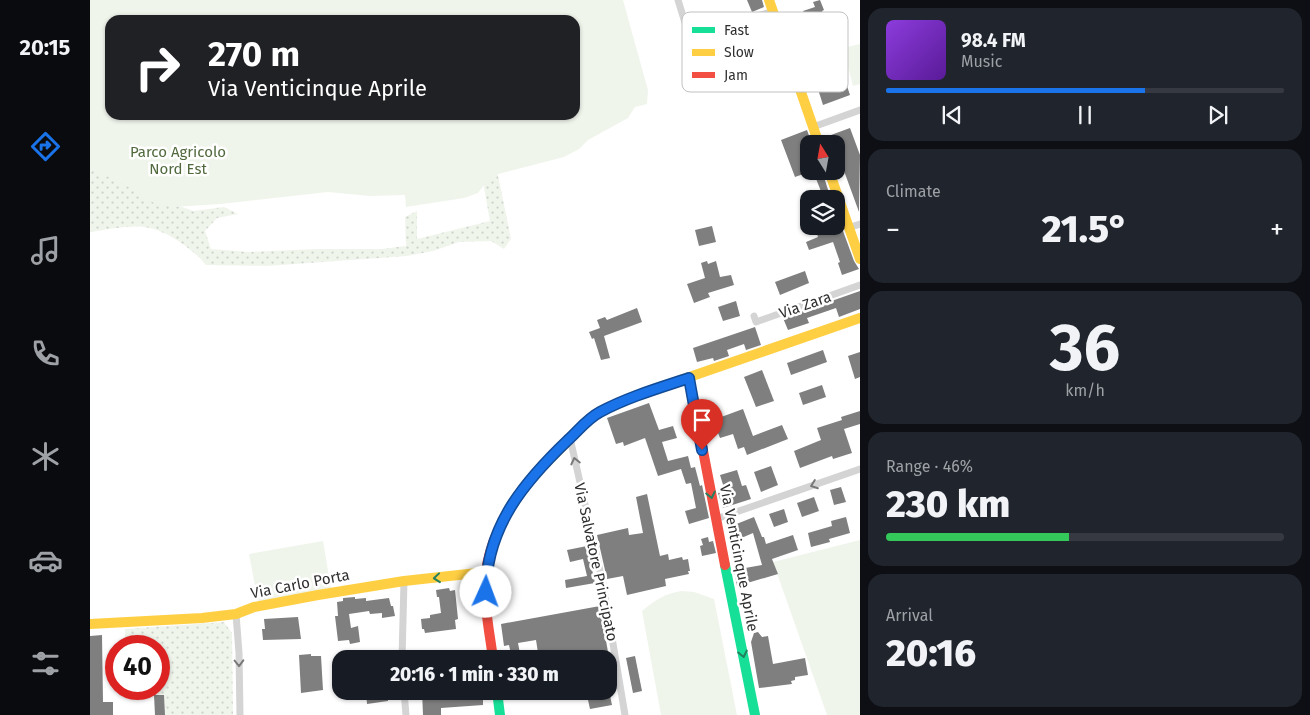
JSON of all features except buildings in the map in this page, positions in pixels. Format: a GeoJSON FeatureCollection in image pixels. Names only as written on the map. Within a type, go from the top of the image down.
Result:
{"type":"FeatureCollection","features":[{"type":"Feature","properties":{"kind":"street"},"geometry":{"type":"LineString","coordinates":[[678,0],[682,13]]}},
{"type":"Feature","properties":{"kind":"street"},"geometry":{"type":"LineString","coordinates":[[769,0],[773,11],[770,12]]}},
{"type":"Feature","properties":{"kind":"street"},"geometry":{"type":"LineString","coordinates":[[801,92],[816,135]]}},
{"type":"Feature","properties":{"kind":"street"},"geometry":{"type":"LineString","coordinates":[[813,127],[860,110]]}},
{"type":"Feature","properties":{"kind":"street"},"geometry":{"type":"LineString","coordinates":[[832,180],[860,258]]}},
{"type":"Feature","properties":{"kind":"street"},"geometry":{"type":"LineString","coordinates":[[848,228],[860,224]]}},
{"type":"Feature","properties":{"kind":"street","name":"Via Zara"},"geometry":{"type":"LineString","coordinates":[[754,316],[756,322],[860,286]]}},
{"type":"Feature","properties":{"kind":"street"},"geometry":{"type":"LineString","coordinates":[[492,650],[486,592],[486,572],[496,534],[507,511],[544,463],[587,421],[606,409],[638,395],[860,318]]}},
{"type":"Feature","properties":{"kind":"street","name":"Via Venticinque Aprile"},"geometry":{"type":"LineString","coordinates":[[689,378],[755,715]]}},
{"type":"Feature","properties":{"kind":"street","name":"Via Salvatore Principato"},"geometry":{"type":"LineString","coordinates":[[570,438],[602,584],[625,715]]}},
{"type":"Feature","properties":{"kind":"street"},"geometry":{"type":"LineString","coordinates":[[716,519],[860,469]]}},
{"type":"Feature","properties":{"kind":"street","name":"Via Carlo Porta"},"geometry":{"type":"LineString","coordinates":[[90,624],[202,618],[236,614],[254,606],[404,581],[486,572]]}},
{"type":"Feature","properties":{"kind":"street"},"geometry":{"type":"LineString","coordinates":[[402,650],[404,581]]}},
{"type":"Feature","properties":{"kind":"street"},"geometry":{"type":"LineString","coordinates":[[236,614],[240,715]]}},
{"type":"Feature","properties":{"kind":"street"},"geometry":{"type":"LineString","coordinates":[[405,700],[406,715]]}},
{"type":"Feature","properties":{"kind":"street"},"geometry":{"type":"LineString","coordinates":[[498,700],[500,715]]}},
{"type":"Feature","properties":{"kind":"green space","name":"Parco Agricolo Nord Est"},"geometry":{"type":"Polygon","coordinates":[[[90,0],[623,0],[648,90],[647,104],[635,107],[628,118],[588,140],[579,149],[564,157],[491,176],[478,193],[464,198],[406,207],[405,195],[370,196],[328,192],[221,204],[173,207],[154,203],[125,185],[90,168],[90,0]]]}},
{"type":"Feature","properties":{"kind":"green space"},"geometry":{"type":"Polygon","coordinates":[[[860,44],[860,84],[853,86],[848,67],[848,47],[860,44]]]}},
{"type":"Feature","properties":{"kind":"green space"},"geometry":{"type":"Polygon","coordinates":[[[482,120],[483,120],[499,180],[511,239],[504,249],[491,241],[459,242],[433,251],[407,256],[267,266],[206,265],[178,241],[152,229],[132,227],[90,232],[90,166],[193,211],[224,207],[238,214],[217,218],[205,231],[211,249],[250,252],[382,249],[406,246],[405,217],[417,211],[417,239],[490,221],[479,159],[482,120]]]}},
{"type":"Feature","properties":{"kind":"green space"},"geometry":{"type":"Polygon","coordinates":[[[860,540],[860,715],[827,715],[773,562],[860,540]]]}},
{"type":"Feature","properties":{"kind":"green space"},"geometry":{"type":"Polygon","coordinates":[[[323,541],[331,588],[258,602],[249,554],[323,541]]]}},
{"type":"Feature","properties":{"kind":"green space"},"geometry":{"type":"Polygon","coordinates":[[[682,591],[694,592],[714,599],[737,715],[661,715],[642,611],[671,593],[682,591]]]}},
{"type":"Feature","properties":{"kind":"green space"},"geometry":{"type":"Polygon","coordinates":[[[224,622],[232,633],[233,715],[165,715],[164,700],[170,700],[170,635],[125,635],[125,629],[224,622]]]}},
{"type":"Feature","properties":{"kind":"traffic: fast"},"geometry":{"type":"LineString","coordinates":[[725,565],[755,715]]}},
{"type":"Feature","properties":{"kind":"traffic: fast"},"geometry":{"type":"LineString","coordinates":[[498,700],[500,715]]}},
{"type":"Feature","properties":{"kind":"traffic: slow"},"geometry":{"type":"LineString","coordinates":[[769,0],[773,12]]}},
{"type":"Feature","properties":{"kind":"traffic: slow"},"geometry":{"type":"LineString","coordinates":[[801,92],[816,135]]}},
{"type":"Feature","properties":{"kind":"traffic: slow"},"geometry":{"type":"LineString","coordinates":[[832,180],[860,259]]}},
{"type":"Feature","properties":{"kind":"traffic: slow"},"geometry":{"type":"LineString","coordinates":[[537,472],[591,418],[610,407],[643,393],[860,318]]}},
{"type":"Feature","properties":{"kind":"traffic: slow"},"geometry":{"type":"LineString","coordinates":[[90,624],[202,618],[236,614],[254,607],[318,595],[404,581],[486,572]]}},
{"type":"Feature","properties":{"kind":"traffic: jam"},"geometry":{"type":"LineString","coordinates":[[689,378],[725,565]]}},
{"type":"Feature","properties":{"kind":"traffic: jam"},"geometry":{"type":"LineString","coordinates":[[492,650],[485,592],[490,551],[509,509],[537,472]]}},
{"type":"Feature","properties":{"kind":"route"},"geometry":{"type":"LineString","coordinates":[[486,592],[488,560],[496,534],[507,511],[544,463],[578,429],[599,413],[638,395],[689,378],[702,450]]}}]}
